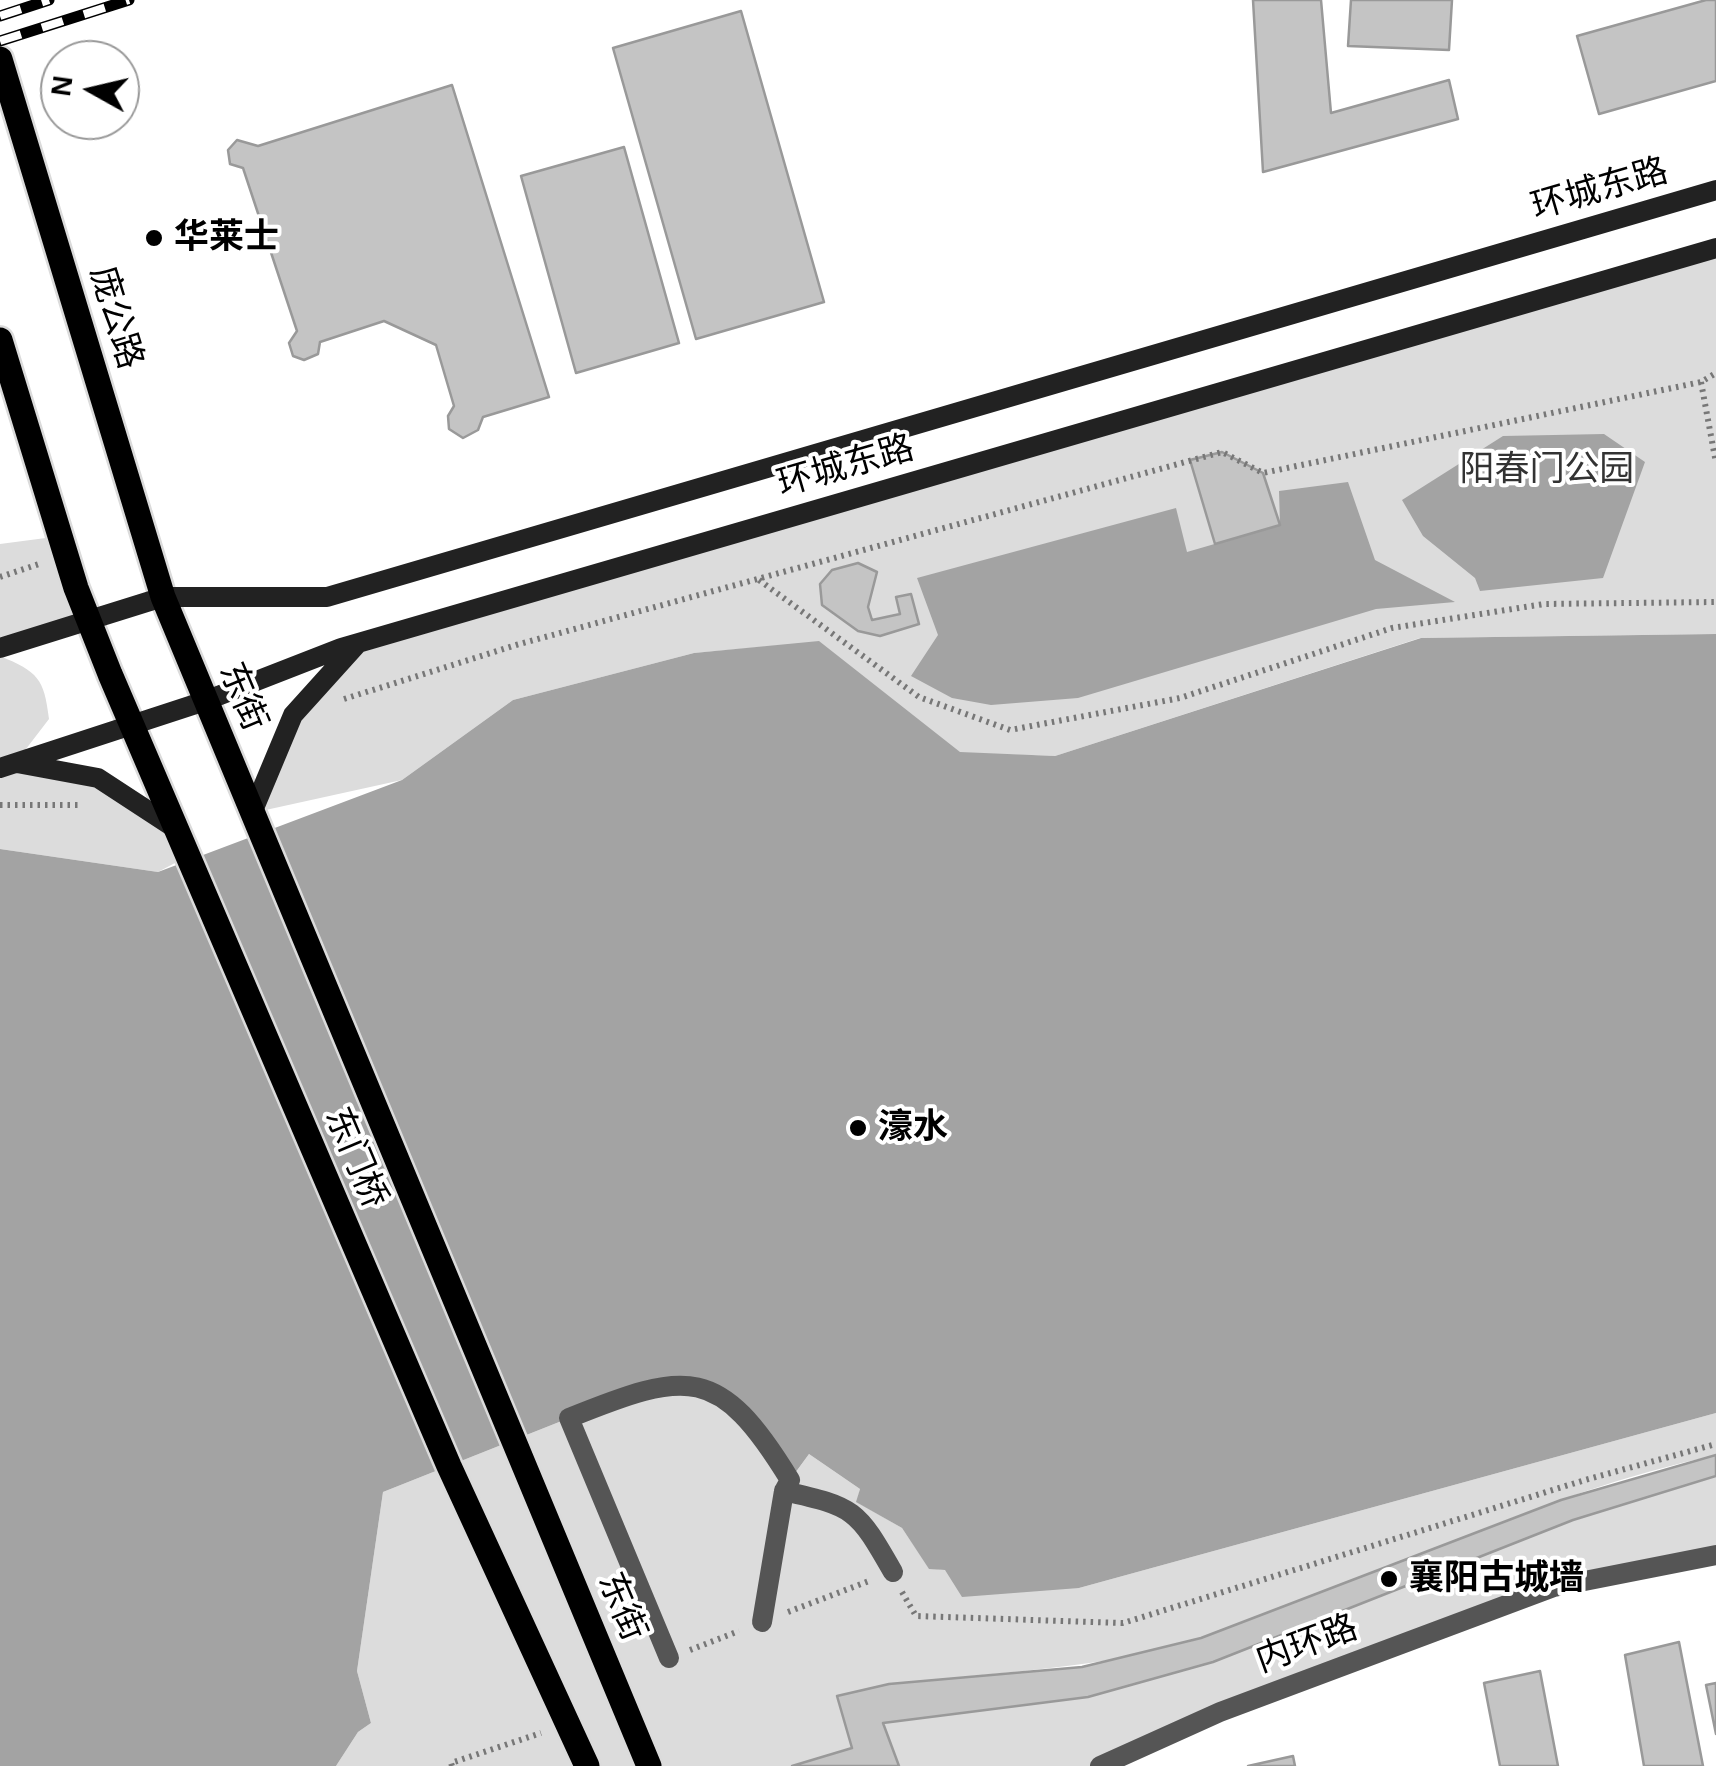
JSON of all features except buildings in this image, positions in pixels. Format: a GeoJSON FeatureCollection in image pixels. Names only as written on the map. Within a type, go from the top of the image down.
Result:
{"type":"FeatureCollection","features":[{"type":"Feature","properties":{"kind":"main road","name":"庞公路"},"geometry":{"type":"LineString","coordinates":[[0,58],[163,597]]}},
{"type":"Feature","properties":{"kind":"main road","name":"环城东路"},"geometry":{"type":"LineString","coordinates":[[0,648],[163,597],[326,597],[1716,190]]}},
{"type":"Feature","properties":{"kind":"main road","name":"环城东路"},"geometry":{"type":"LineString","coordinates":[[8,766],[205,701],[358,643],[1716,248]]}},
{"type":"Feature","properties":{"kind":"main road"},"geometry":{"type":"LineString","coordinates":[[0,340],[89,623],[180,837]]}},
{"type":"Feature","properties":{"kind":"main road","name":"东街"},"geometry":{"type":"LineString","coordinates":[[163,597],[254,818]]}},
{"type":"Feature","properties":{"kind":"main road"},"geometry":{"type":"LineString","coordinates":[[254,818],[292,715],[358,643]]}},
{"type":"Feature","properties":{"kind":"main road"},"geometry":{"type":"LineString","coordinates":[[8,766],[98,778],[180,837]]}},
{"type":"Feature","properties":{"kind":"main road","name":"东门桥"},"geometry":{"type":"LineString","coordinates":[[254,818],[528,1475]]}},
{"type":"Feature","properties":{"kind":"main road","name":"东门桥"},"geometry":{"type":"LineString","coordinates":[[180,837],[464,1498],[566,1720]]}},
{"type":"Feature","properties":{"kind":"main road","name":"东街"},"geometry":{"type":"LineString","coordinates":[[528,1475],[649,1766]]}},
{"type":"Feature","properties":{"kind":"main road"},"geometry":{"type":"LineString","coordinates":[[566,1720],[588,1766]]}},
{"type":"Feature","properties":{"kind":"street"},"geometry":{"type":"LineString","coordinates":[[669,1658],[569,1418],[622,1397],[678,1383],[725,1397],[773,1452],[790,1480],[784,1491],[762,1622]]}},
{"type":"Feature","properties":{"kind":"street"},"geometry":{"type":"LineString","coordinates":[[784,1491],[836,1504],[862,1519],[893,1572]]}},
{"type":"Feature","properties":{"kind":"street","name":"内环路"},"geometry":{"type":"LineString","coordinates":[[1100,1766],[1220,1712],[1554,1587],[1716,1555]]}},
{"type":"Feature","properties":{"kind":"path"},"geometry":{"type":"LineString","coordinates":[[340,700],[516,645],[1222,452],[1263,473],[1700,382],[1716,373]]}},
{"type":"Feature","properties":{"kind":"path"},"geometry":{"type":"LineString","coordinates":[[1700,382],[1716,462]]}},
{"type":"Feature","properties":{"kind":"path"},"geometry":{"type":"LineString","coordinates":[[0,578],[66,554]]}},
{"type":"Feature","properties":{"kind":"path"},"geometry":{"type":"LineString","coordinates":[[758,579],[919,698],[1010,730],[1180,698],[1392,628],[1544,604],[1716,602]]}},
{"type":"Feature","properties":{"kind":"path"},"geometry":{"type":"LineString","coordinates":[[0,805],[89,806]]}},
{"type":"Feature","properties":{"kind":"path"},"geometry":{"type":"LineString","coordinates":[[669,1658],[893,1572],[916,1616],[1123,1623],[1584,1480],[1716,1444]]}},
{"type":"Feature","properties":{"kind":"path"},"geometry":{"type":"LineString","coordinates":[[452,1766],[451,1762],[550,1730],[566,1720]]}},
{"type":"Feature","properties":{"kind":"green space","name":"阳春门公园"},"geometry":{"type":"Polygon","coordinates":[[[1716,248],[1716,634],[1420,638],[1055,756],[960,753],[819,642],[694,653],[513,700],[402,780],[252,813],[293,715],[358,643],[1716,248]]]}},
{"type":"Feature","properties":{"kind":"green space"},"geometry":{"type":"Polygon","coordinates":[[[61,536],[89,623],[0,651],[0,544],[61,536]]]}},
{"type":"Feature","properties":{"kind":"green space"},"geometry":{"type":"Polygon","coordinates":[[[0,656],[37,678],[47,705],[49,719],[16,762],[98,778],[176,829],[188,856],[158,872],[0,849],[0,656]]]}},
{"type":"Feature","properties":{"kind":"green space"},"geometry":{"type":"Polygon","coordinates":[[[678,1383],[725,1397],[791,1479],[809,1454],[860,1489],[857,1502],[902,1528],[929,1568],[1079,1588],[1716,1413],[1716,1455],[1585,1492],[1267,1615],[1158,1651],[838,1696],[852,1748],[792,1766],[336,1766],[358,1732],[371,1723],[357,1671],[383,1492],[622,1397],[678,1383]]]}},
{"type":"Feature","properties":{"kind":"green space"},"geometry":{"type":"Polygon","coordinates":[[[1716,1476],[1716,1555],[1554,1587],[1100,1766],[899,1766],[883,1723],[1088,1697],[1213,1662],[1573,1520],[1716,1476]]]}},
{"type":"Feature","properties":{"kind":"shaded area"},"geometry":{"type":"Polygon","coordinates":[[[1604,434],[1645,462],[1603,578],[1480,591],[1475,578],[1423,536],[1402,500],[1503,436],[1604,434]]]}},
{"type":"Feature","properties":{"kind":"shaded area"},"geometry":{"type":"Polygon","coordinates":[[[1348,482],[1375,560],[1455,602],[1376,609],[1078,698],[991,705],[952,698],[911,676],[938,635],[917,578],[1176,508],[1187,552],[1280,525],[1279,491],[1348,482]]]}},
{"type":"Feature","properties":{"kind":"shaded area","name":"濠水"},"geometry":{"type":"Polygon","coordinates":[[[1716,634],[1716,1413],[1079,1588],[962,1597],[945,1570],[929,1569],[902,1528],[856,1502],[860,1489],[809,1454],[790,1480],[725,1397],[678,1383],[622,1397],[383,1492],[357,1671],[371,1723],[358,1732],[336,1766],[0,1766],[0,849],[158,872],[402,780],[513,700],[694,653],[819,641],[960,752],[1055,756],[1421,638],[1716,634]]]}},
{"type":"Feature","properties":{"kind":"railway"},"geometry":{"type":"LineString","coordinates":[[0,16],[49,0]]}},
{"type":"Feature","properties":{"kind":"railway"},"geometry":{"type":"LineString","coordinates":[[0,41],[129,0]]}},
{"type":"Feature","properties":{"kind":"place","name":"华莱士"},"geometry":{"type":"Point","coordinates":[154,238]}},
{"type":"Feature","properties":{"kind":"place","name":"濠水"},"geometry":{"type":"Point","coordinates":[858,1128]}},
{"type":"Feature","properties":{"kind":"place","name":"襄阳古城墙"},"geometry":{"type":"Point","coordinates":[1389,1579]}}]}
